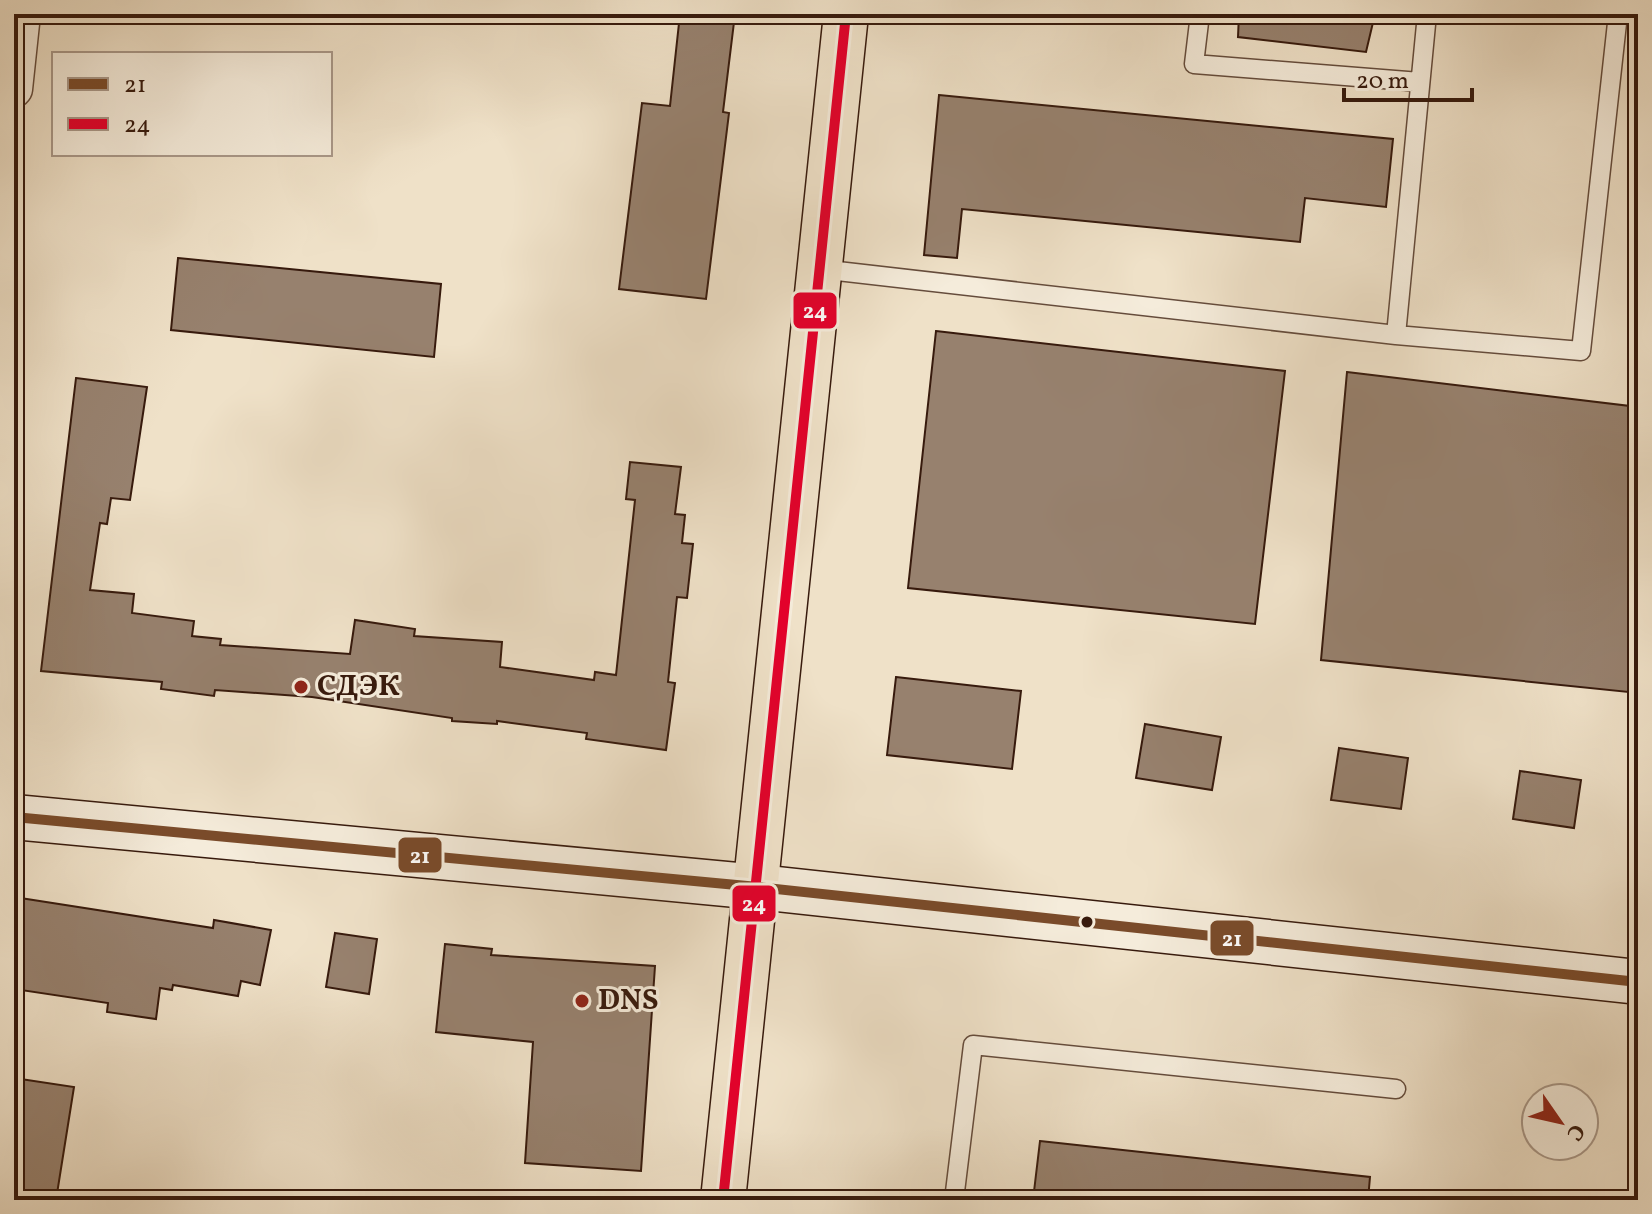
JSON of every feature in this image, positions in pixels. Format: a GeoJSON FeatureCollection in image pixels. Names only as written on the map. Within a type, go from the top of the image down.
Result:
{"type":"FeatureCollection","features":[{"type":"Feature","properties":{"kind":"main road"},"geometry":{"type":"LineString","coordinates":[[723,1200],[758,887],[846,14]]}},
{"type":"Feature","properties":{"kind":"main road"},"geometry":{"type":"LineString","coordinates":[[14,817],[758,887],[1638,982]]}},
{"type":"Feature","properties":{"kind":"street"},"geometry":{"type":"LineString","coordinates":[[14,89],[22,14]]}},
{"type":"Feature","properties":{"kind":"lane"},"geometry":{"type":"LineString","coordinates":[[1200,14],[1194,64],[1420,82]]}},
{"type":"Feature","properties":{"kind":"lane"},"geometry":{"type":"LineString","coordinates":[[1396,335],[1427,14]]}},
{"type":"Feature","properties":{"kind":"lane"},"geometry":{"type":"LineString","coordinates":[[820,269],[1396,335],[1581,351],[1618,14]]}},
{"type":"Feature","properties":{"kind":"lane"},"geometry":{"type":"LineString","coordinates":[[954,1200],[973,1045],[1396,1089]]}},
{"type":"Feature","properties":{"kind":"building"},"geometry":{"type":"Polygon","coordinates":[[[680,14],[735,14],[723,112],[729,113],[706,299],[619,289],[642,103],[670,106],[680,14]]]}},
{"type":"Feature","properties":{"kind":"building"},"geometry":{"type":"Polygon","coordinates":[[[1239,14],[1375,14],[1366,52],[1238,37],[1239,14]]]}},
{"type":"Feature","properties":{"kind":"building"},"geometry":{"type":"Polygon","coordinates":[[[939,95],[1393,139],[1386,207],[1305,198],[1300,242],[962,209],[957,258],[924,255],[939,95]]]}},
{"type":"Feature","properties":{"kind":"building"},"geometry":{"type":"Polygon","coordinates":[[[178,258],[441,284],[434,357],[171,330],[178,258]]]}},
{"type":"Feature","properties":{"kind":"building"},"geometry":{"type":"Polygon","coordinates":[[[936,331],[1285,371],[1255,624],[908,588],[936,331]]]}},
{"type":"Feature","properties":{"kind":"building"},"geometry":{"type":"Polygon","coordinates":[[[1347,372],[1638,407],[1638,693],[1321,660],[1347,372]]]}},
{"type":"Feature","properties":{"kind":"building"},"geometry":{"type":"Polygon","coordinates":[[[76,378],[147,387],[130,500],[111,498],[107,524],[100,523],[90,590],[134,594],[132,613],[194,621],[192,636],[221,639],[220,645],[350,654],[355,620],[415,629],[414,636],[502,642],[500,667],[594,680],[595,672],[616,675],[635,500],[626,499],[630,462],[681,467],[675,514],[685,515],[682,543],[693,544],[687,598],[677,597],[668,682],[675,683],[666,750],[586,739],[587,733],[497,721],[497,724],[452,721],[452,718],[312,697],[215,690],[214,696],[161,689],[162,682],[41,671],[76,378]]]}},
{"type":"Feature","properties":{"kind":"building"},"geometry":{"type":"Polygon","coordinates":[[[896,677],[1021,691],[1012,769],[887,755],[896,677]]]}},
{"type":"Feature","properties":{"kind":"building"},"geometry":{"type":"Polygon","coordinates":[[[1145,724],[1221,737],[1212,790],[1136,778],[1145,724]]]}},
{"type":"Feature","properties":{"kind":"building"},"geometry":{"type":"Polygon","coordinates":[[[1339,748],[1408,758],[1401,809],[1331,800],[1339,748]]]}},
{"type":"Feature","properties":{"kind":"building"},"geometry":{"type":"Polygon","coordinates":[[[1520,771],[1581,780],[1574,828],[1513,819],[1520,771]]]}},
{"type":"Feature","properties":{"kind":"building"},"geometry":{"type":"Polygon","coordinates":[[[14,897],[213,928],[214,920],[271,930],[260,985],[241,981],[238,996],[173,985],[172,990],[160,988],[156,1019],[107,1012],[108,1003],[14,989],[14,897]]]}},
{"type":"Feature","properties":{"kind":"building"},"geometry":{"type":"Polygon","coordinates":[[[335,933],[377,939],[369,994],[326,987],[335,933]]]}},
{"type":"Feature","properties":{"kind":"building"},"geometry":{"type":"Polygon","coordinates":[[[445,944],[492,949],[491,955],[655,966],[641,1171],[525,1163],[533,1042],[436,1032],[445,944]]]}},
{"type":"Feature","properties":{"kind":"building"},"geometry":{"type":"Polygon","coordinates":[[[14,1078],[74,1087],[56,1200],[14,1200],[14,1078]]]}},
{"type":"Feature","properties":{"kind":"building"},"geometry":{"type":"Polygon","coordinates":[[[1040,1141],[1370,1177],[1368,1200],[1033,1200],[1040,1141]]]}},
{"type":"Feature","properties":{"kind":"transit line","name":"24"},"geometry":{"type":"LineString","coordinates":[[723,1200],[846,14]]}},
{"type":"Feature","properties":{"kind":"transit line","name":"21"},"geometry":{"type":"LineString","coordinates":[[14,817],[758,887],[1638,982]]}},
{"type":"Feature","properties":{"kind":"place","name":"СДЭК"},"geometry":{"type":"Point","coordinates":[301,687]}},
{"type":"Feature","properties":{"kind":"place","name":"DNS"},"geometry":{"type":"Point","coordinates":[582,1001]}}]}
